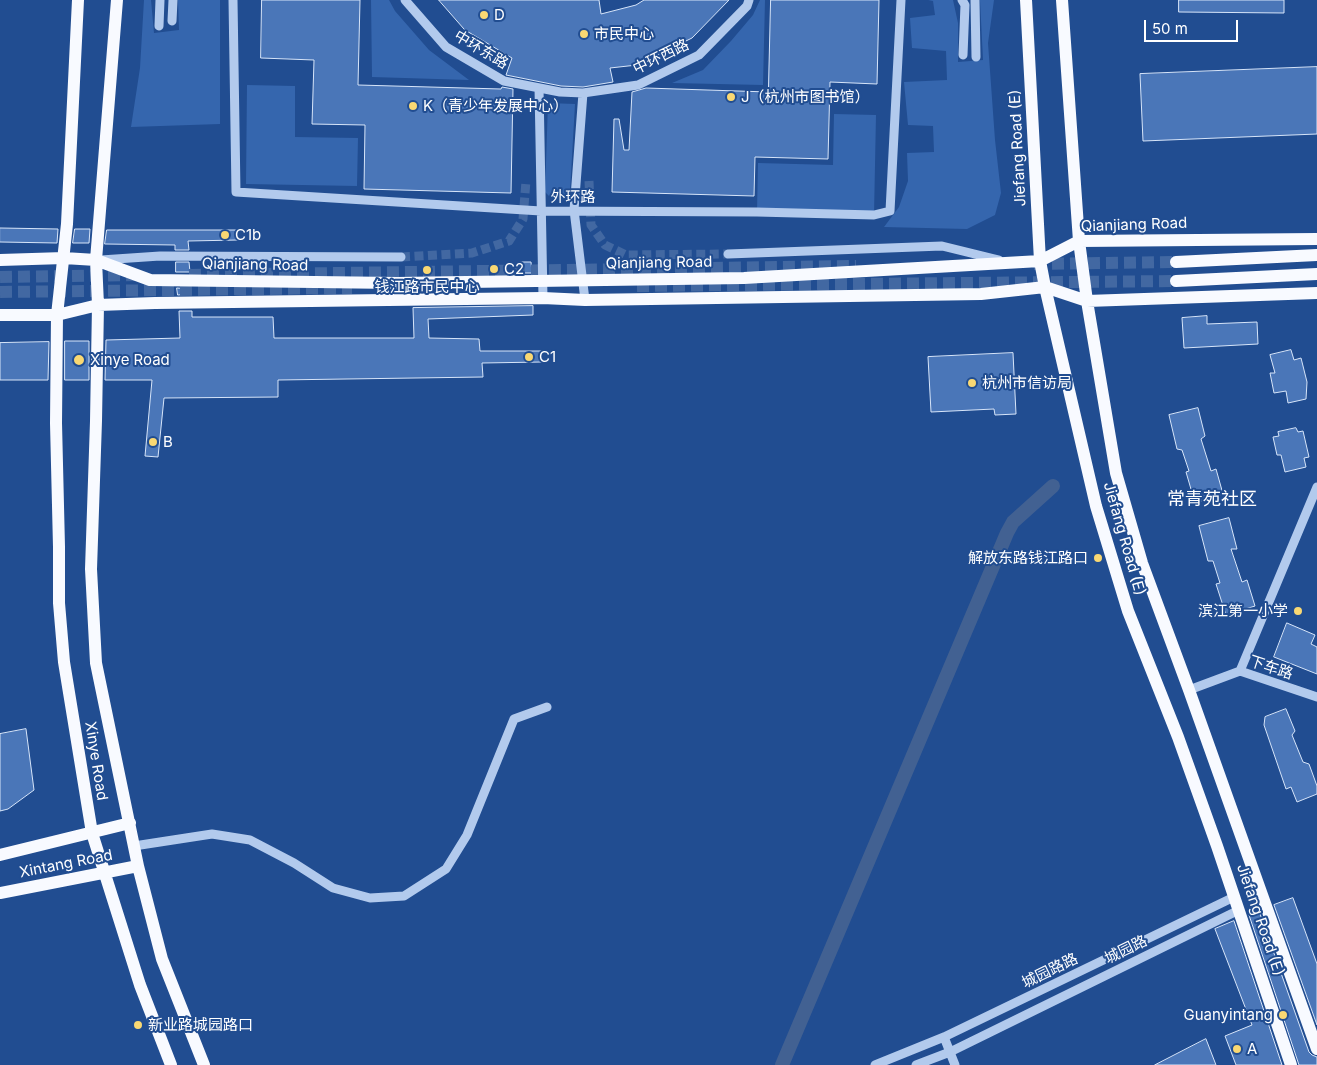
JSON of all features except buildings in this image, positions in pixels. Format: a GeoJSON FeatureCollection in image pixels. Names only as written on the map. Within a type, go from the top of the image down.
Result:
{"type":"FeatureCollection","features":[{"type":"Feature","properties":{"kind":"main road","name":"Xinye Road"},"geometry":{"type":"LineString","coordinates":[[78,0],[64,258],[57,314],[56,422],[59,603],[64,662],[92,833],[140,985],[171,1065]]}},
{"type":"Feature","properties":{"kind":"main road","name":"Xinye Road"},"geometry":{"type":"LineString","coordinates":[[117,0],[96,260],[98,305],[91,569],[96,663],[138,866],[162,959],[204,1065]]}},
{"type":"Feature","properties":{"kind":"main road","name":"Jiefang Road (E)"},"geometry":{"type":"LineString","coordinates":[[1026,0],[1040,260],[1100,522],[1128,611],[1178,737],[1291,1065]]}},
{"type":"Feature","properties":{"kind":"main road","name":"Jiefang Road (E)"},"geometry":{"type":"LineString","coordinates":[[1062,0],[1080,241],[1087,302],[1116,472],[1142,563],[1317,1049]]}},
{"type":"Feature","properties":{"kind":"main road","name":"Qianjiang Road"},"geometry":{"type":"LineString","coordinates":[[0,260],[64,258],[96,260],[150,280],[397,283],[744,278],[1040,260],[1080,241],[1317,239]]}},
{"type":"Feature","properties":{"kind":"main road"},"geometry":{"type":"LineString","coordinates":[[1176,262],[1317,255]]}},
{"type":"Feature","properties":{"kind":"main road"},"geometry":{"type":"LineString","coordinates":[[1176,281],[1317,274]]}},
{"type":"Feature","properties":{"kind":"main road"},"geometry":{"type":"LineString","coordinates":[[0,315],[57,314],[98,305],[155,303],[544,298],[585,300],[981,294],[1045,287],[1087,302],[1317,293]]}},
{"type":"Feature","properties":{"kind":"main road","name":"Xintang Road"},"geometry":{"type":"LineString","coordinates":[[0,854],[130,823]]}},
{"type":"Feature","properties":{"kind":"main road","name":"Xintang Road"},"geometry":{"type":"LineString","coordinates":[[0,892],[104,874],[138,866]]}},
{"type":"Feature","properties":{"kind":"street"},"geometry":{"type":"LineString","coordinates":[[159,26],[160,0]]}},
{"type":"Feature","properties":{"kind":"street"},"geometry":{"type":"LineString","coordinates":[[172,21],[173,0]]}},
{"type":"Feature","properties":{"kind":"street","name":"外环路"},"geometry":{"type":"LineString","coordinates":[[233,0],[236,192],[541,210],[874,215],[890,211],[901,0]]}},
{"type":"Feature","properties":{"kind":"street","name":"中环东路"},"geometry":{"type":"LineString","coordinates":[[405,0],[446,47],[504,81],[560,92]]}},
{"type":"Feature","properties":{"kind":"street","name":"中环西路"},"geometry":{"type":"LineString","coordinates":[[560,92],[583,93],[638,85],[699,55],[747,6],[750,0]]}},
{"type":"Feature","properties":{"kind":"street"},"geometry":{"type":"LineString","coordinates":[[962,0],[965,5],[963,55]]}},
{"type":"Feature","properties":{"kind":"street"},"geometry":{"type":"LineString","coordinates":[[975,0],[976,57]]}},
{"type":"Feature","properties":{"kind":"street"},"geometry":{"type":"LineString","coordinates":[[539,88],[544,298]]}},
{"type":"Feature","properties":{"kind":"street"},"geometry":{"type":"LineString","coordinates":[[583,93],[574,210],[585,300]]}},
{"type":"Feature","properties":{"kind":"street"},"geometry":{"type":"LineString","coordinates":[[728,254],[942,246],[1009,263]]}},
{"type":"Feature","properties":{"kind":"street"},"geometry":{"type":"LineString","coordinates":[[96,260],[160,256],[400,257]]}},
{"type":"Feature","properties":{"kind":"street"},"geometry":{"type":"LineString","coordinates":[[1240,671],[1317,487]]}},
{"type":"Feature","properties":{"kind":"street","name":"下车路"},"geometry":{"type":"LineString","coordinates":[[1189,690],[1240,671],[1317,697]]}},
{"type":"Feature","properties":{"kind":"street"},"geometry":{"type":"LineString","coordinates":[[134,846],[212,834],[250,840],[294,863],[333,888],[370,898],[404,896],[446,869],[467,835],[514,719],[547,707]]}},
{"type":"Feature","properties":{"kind":"street","name":"城园路路"},"geometry":{"type":"LineString","coordinates":[[875,1065],[944,1037],[1234,897]]}},
{"type":"Feature","properties":{"kind":"street","name":"城园路"},"geometry":{"type":"LineString","coordinates":[[916,1065],[950,1052],[1239,910]]}},
{"type":"Feature","properties":{"kind":"street"},"geometry":{"type":"LineString","coordinates":[[944,1037],[955,1065]]}},
{"type":"Feature","properties":{"kind":"shaded area"},"geometry":{"type":"Polygon","coordinates":[[[144,0],[151,0],[154,33],[179,30],[178,0],[220,0],[220,124],[131,127],[140,68],[144,0]]]}},
{"type":"Feature","properties":{"kind":"shaded area"},"geometry":{"type":"Polygon","coordinates":[[[371,0],[389,0],[395,11],[429,50],[469,80],[372,77],[371,0]]]}},
{"type":"Feature","properties":{"kind":"shaded area"},"geometry":{"type":"Polygon","coordinates":[[[760,0],[765,0],[763,85],[672,83],[703,70],[753,15],[760,0]]]}},
{"type":"Feature","properties":{"kind":"shaded area"},"geometry":{"type":"Polygon","coordinates":[[[928,0],[953,0],[958,23],[958,62],[983,60],[980,0],[994,0],[988,43],[1001,193],[995,215],[967,229],[884,227],[899,207],[908,181],[907,153],[934,152],[933,126],[908,125],[904,82],[947,80],[946,51],[912,48],[910,18],[935,15],[933,1],[928,0]]]}},
{"type":"Feature","properties":{"kind":"shaded area"},"geometry":{"type":"Polygon","coordinates":[[[247,85],[295,86],[295,137],[358,138],[357,186],[246,184],[247,85]]]}},
{"type":"Feature","properties":{"kind":"shaded area"},"geometry":{"type":"Polygon","coordinates":[[[548,103],[575,104],[570,192],[563,199],[553,200],[545,192],[548,103]]]}},
{"type":"Feature","properties":{"kind":"shaded area"},"geometry":{"type":"Polygon","coordinates":[[[834,114],[876,115],[874,215],[757,212],[758,163],[833,165],[834,114]]]}},
{"type":"Feature","properties":{"kind":"waterway"},"geometry":{"type":"LineString","coordinates":[[782,1065],[1007,533],[1013,522],[1053,486]]}},
{"type":"Feature","properties":{"kind":"tunnel"},"geometry":{"type":"LineString","coordinates":[[401,257],[472,253],[509,241],[523,219],[526,181]]}},
{"type":"Feature","properties":{"kind":"tunnel"},"geometry":{"type":"LineString","coordinates":[[589,181],[591,225],[605,245],[626,255],[728,254]]}},
{"type":"Feature","properties":{"kind":"tunnel"},"geometry":{"type":"LineString","coordinates":[[1034,264],[1176,262]]}},
{"type":"Feature","properties":{"kind":"tunnel"},"geometry":{"type":"LineString","coordinates":[[189,275],[856,266]]}},
{"type":"Feature","properties":{"kind":"tunnel"},"geometry":{"type":"LineString","coordinates":[[0,277],[136,275]]}},
{"type":"Feature","properties":{"kind":"tunnel"},"geometry":{"type":"LineString","coordinates":[[637,286],[1176,281]]}},
{"type":"Feature","properties":{"kind":"tunnel"},"geometry":{"type":"LineString","coordinates":[[0,292],[352,288]]}},
{"type":"Feature","properties":{"kind":"place","name":"D"},"geometry":{"type":"Point","coordinates":[484,15]}},
{"type":"Feature","properties":{"kind":"place","name":"市民中心"},"geometry":{"type":"Point","coordinates":[584,34]}},
{"type":"Feature","properties":{"kind":"place","name":"J（杭州市图书馆）"},"geometry":{"type":"Point","coordinates":[731,97]}},
{"type":"Feature","properties":{"kind":"place","name":"K（青少年发展中心）"},"geometry":{"type":"Point","coordinates":[413,106]}},
{"type":"Feature","properties":{"kind":"place","name":"C1b"},"geometry":{"type":"Point","coordinates":[225,235]}},
{"type":"Feature","properties":{"kind":"place","name":"C2"},"geometry":{"type":"Point","coordinates":[494,269]}},
{"type":"Feature","properties":{"kind":"place","name":"钱江路市民中心"},"geometry":{"type":"Point","coordinates":[427,270]}},
{"type":"Feature","properties":{"kind":"place","name":"C1"},"geometry":{"type":"Point","coordinates":[529,357]}},
{"type":"Feature","properties":{"kind":"place","name":"Xinye Road"},"geometry":{"type":"Point","coordinates":[79,360]}},
{"type":"Feature","properties":{"kind":"place","name":"杭州市信访局"},"geometry":{"type":"Point","coordinates":[972,383]}},
{"type":"Feature","properties":{"kind":"place","name":"B"},"geometry":{"type":"Point","coordinates":[153,442]}},
{"type":"Feature","properties":{"kind":"place","name":"解放东路钱江路口"},"geometry":{"type":"Point","coordinates":[1098,558]}},
{"type":"Feature","properties":{"kind":"place","name":"滨江第一小学"},"geometry":{"type":"Point","coordinates":[1298,611]}},
{"type":"Feature","properties":{"kind":"place","name":"Guanyintang"},"geometry":{"type":"Point","coordinates":[1283,1015]}},
{"type":"Feature","properties":{"kind":"place","name":"新业路城园路口"},"geometry":{"type":"Point","coordinates":[138,1025]}},
{"type":"Feature","properties":{"kind":"place","name":"A"},"geometry":{"type":"Point","coordinates":[1237,1049]}},
{"type":"Feature","properties":{"kind":"district","name":"常青苑社区"},"geometry":{"type":"Point","coordinates":[1212,500]}}]}
